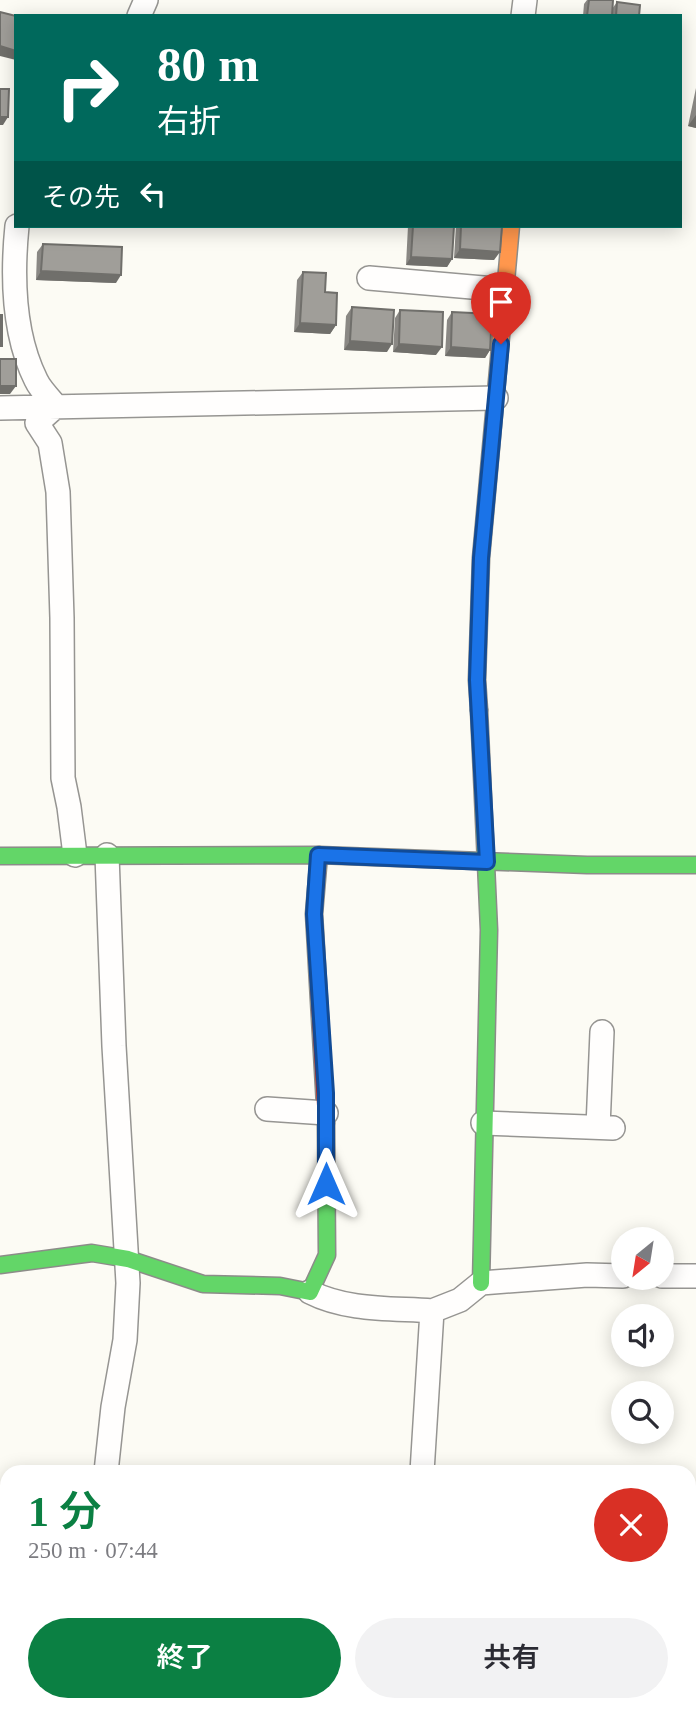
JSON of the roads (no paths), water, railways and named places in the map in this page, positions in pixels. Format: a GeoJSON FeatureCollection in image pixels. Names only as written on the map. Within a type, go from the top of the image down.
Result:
{"type":"FeatureCollection","features":[{"type":"Feature","properties":{"kind":"street"},"geometry":{"type":"LineString","coordinates":[[18,228],[16,291],[20,342],[37,383],[56,406]]}},
{"type":"Feature","properties":{"kind":"street"},"geometry":{"type":"LineString","coordinates":[[481,1283],[489,930],[477,680],[481,558],[511,228]]}},
{"type":"Feature","properties":{"kind":"street"},"geometry":{"type":"LineString","coordinates":[[369,278],[506,290]]}},
{"type":"Feature","properties":{"kind":"street"},"geometry":{"type":"LineString","coordinates":[[0,410],[56,406],[496,398]]}},
{"type":"Feature","properties":{"kind":"street"},"geometry":{"type":"LineString","coordinates":[[37,423],[56,406]]}},
{"type":"Feature","properties":{"kind":"street"},"geometry":{"type":"LineString","coordinates":[[0,410],[22,413],[37,423],[50,443],[58,492],[62,618],[62,778],[75,855]]}},
{"type":"Feature","properties":{"kind":"street"},"geometry":{"type":"LineString","coordinates":[[107,855],[114,1046],[128,1259],[125,1340],[113,1407],[107,1465]]}},
{"type":"Feature","properties":{"kind":"street"},"geometry":{"type":"LineString","coordinates":[[310,1292],[327,1255],[326,1112],[314,914],[318,855]]}},
{"type":"Feature","properties":{"kind":"street"},"geometry":{"type":"LineString","coordinates":[[0,856],[318,855],[587,865],[696,865]]}},
{"type":"Feature","properties":{"kind":"street"},"geometry":{"type":"LineString","coordinates":[[483,1123],[605,1128],[602,1032]]}},
{"type":"Feature","properties":{"kind":"street"},"geometry":{"type":"LineString","coordinates":[[267,1109],[326,1112]]}},
{"type":"Feature","properties":{"kind":"street"},"geometry":{"type":"LineString","coordinates":[[0,1265],[92,1253],[128,1259],[203,1284],[280,1286],[358,1306],[432,1311],[460,1300],[481,1283],[611,1276]]}},
{"type":"Feature","properties":{"kind":"street"},"geometry":{"type":"LineString","coordinates":[[674,1276],[696,1276]]}},
{"type":"Feature","properties":{"kind":"street"},"geometry":{"type":"LineString","coordinates":[[422,1465],[432,1311]]}}]}
